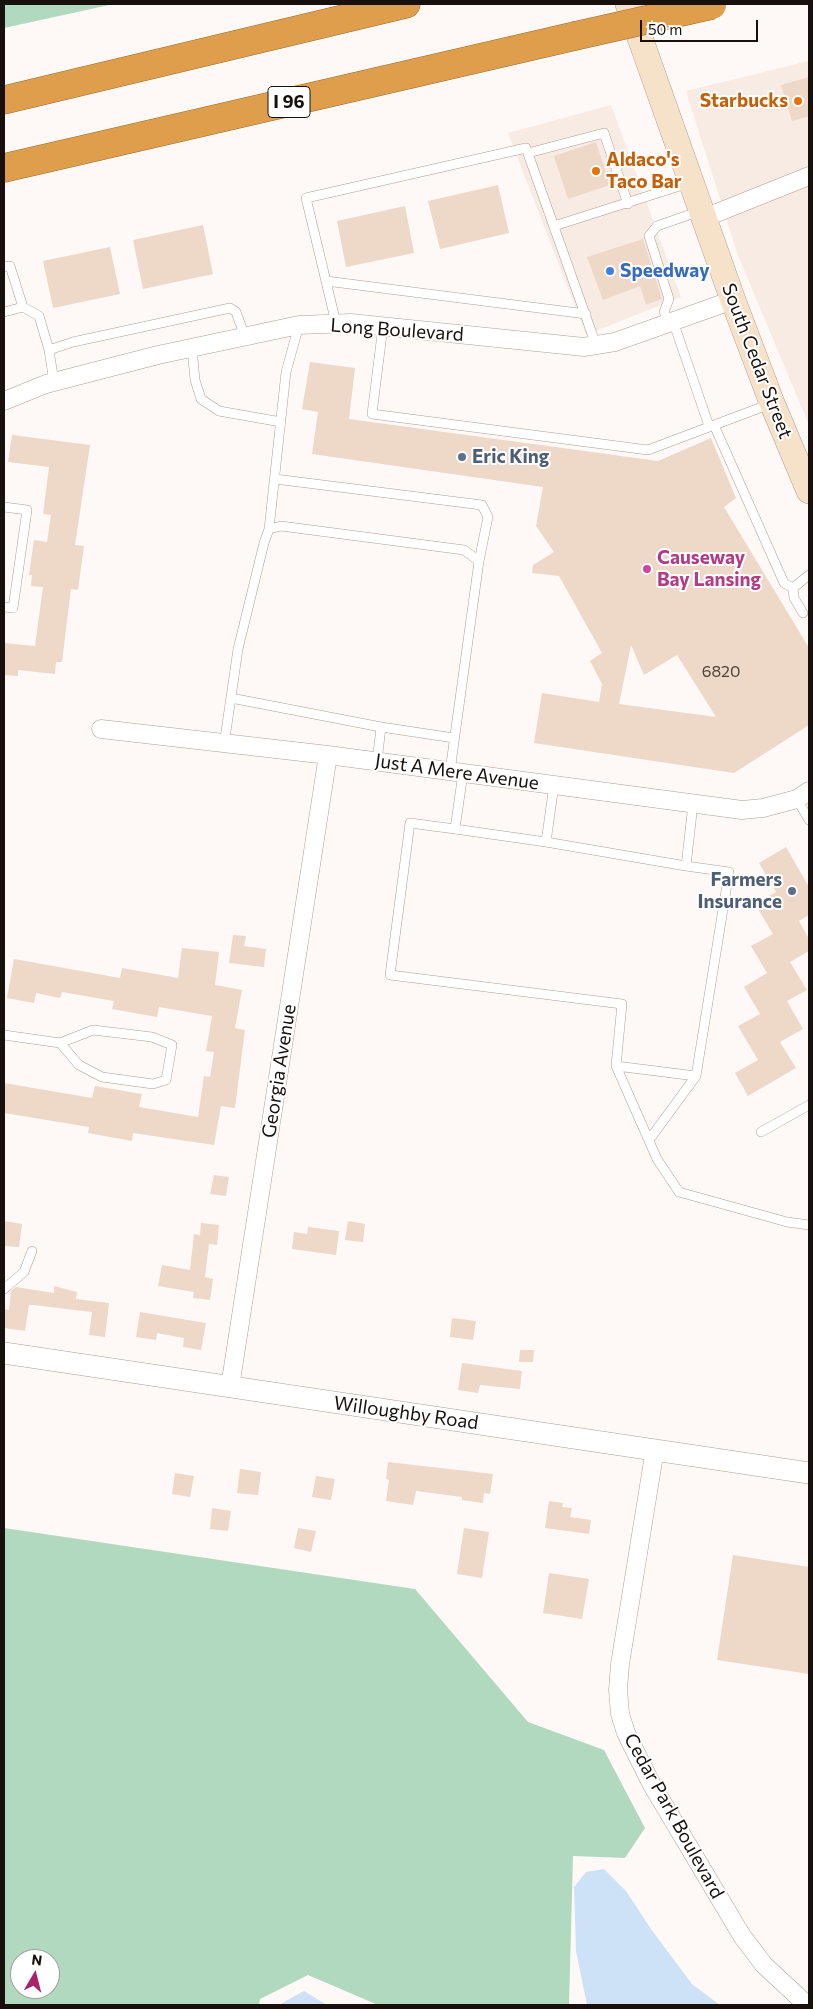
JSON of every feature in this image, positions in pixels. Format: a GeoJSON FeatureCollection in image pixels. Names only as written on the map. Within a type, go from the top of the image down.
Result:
{"type":"FeatureCollection","features":[{"type":"Feature","properties":{"kind":"highway"},"geometry":{"type":"LineString","coordinates":[[4,100],[406,4]]}},
{"type":"Feature","properties":{"kind":"highway","name":"I 96"},"geometry":{"type":"LineString","coordinates":[[4,168],[714,4]]}},
{"type":"Feature","properties":{"kind":"main road","name":"South Cedar Street"},"geometry":{"type":"LineString","coordinates":[[628,4],[732,300],[772,403],[806,476]]}},
{"type":"Feature","properties":{"kind":"street"},"geometry":{"type":"LineString","coordinates":[[703,214],[809,176]]}},
{"type":"Feature","properties":{"kind":"street","name":"Long Boulevard"},"geometry":{"type":"LineString","coordinates":[[4,402],[54,382],[192,348],[299,325],[383,326],[584,346],[615,342],[732,300]]}},
{"type":"Feature","properties":{"kind":"street","name":"Just A Mere Avenue"},"geometry":{"type":"LineString","coordinates":[[101,729],[224,745],[328,755],[742,810],[764,808],[803,795]]}},
{"type":"Feature","properties":{"kind":"street","name":"Georgia Avenue"},"geometry":{"type":"LineString","coordinates":[[230,1387],[328,755]]}},
{"type":"Feature","properties":{"kind":"street","name":"Willoughby Road"},"geometry":{"type":"LineString","coordinates":[[4,1353],[809,1473]]}},
{"type":"Feature","properties":{"kind":"street","name":"Cedar Park Boulevard"},"geometry":{"type":"LineString","coordinates":[[655,1450],[621,1654],[618,1690],[620,1714],[626,1733],[652,1785],[742,1936],[764,1965],[807,2005]]}},
{"type":"Feature","properties":{"kind":"lane"},"geometry":{"type":"LineString","coordinates":[[528,153],[604,133],[628,204]]}},
{"type":"Feature","properties":{"kind":"lane"},"geometry":{"type":"LineString","coordinates":[[336,324],[306,198],[526,148],[596,345]]}},
{"type":"Feature","properties":{"kind":"lane"},"geometry":{"type":"LineString","coordinates":[[554,226],[628,204],[692,182]]}},
{"type":"Feature","properties":{"kind":"lane"},"geometry":{"type":"LineString","coordinates":[[703,214],[657,226],[649,236],[669,299],[664,312],[671,321],[711,426],[784,583],[793,588]]}},
{"type":"Feature","properties":{"kind":"lane"},"geometry":{"type":"LineString","coordinates":[[4,268],[10,266],[23,307],[39,316],[49,350],[54,382]]}},
{"type":"Feature","properties":{"kind":"lane"},"geometry":{"type":"LineString","coordinates":[[326,281],[586,314]]}},
{"type":"Feature","properties":{"kind":"lane"},"geometry":{"type":"LineString","coordinates":[[4,312],[23,307]]}},
{"type":"Feature","properties":{"kind":"lane"},"geometry":{"type":"LineString","coordinates":[[49,350],[73,342],[230,308],[236,312],[245,337]]}},
{"type":"Feature","properties":{"kind":"lane"},"geometry":{"type":"LineString","coordinates":[[224,745],[238,649],[269,529],[286,372],[299,325]]}},
{"type":"Feature","properties":{"kind":"lane"},"geometry":{"type":"LineString","coordinates":[[383,326],[372,414],[648,450],[772,403]]}},
{"type":"Feature","properties":{"kind":"lane"},"geometry":{"type":"LineString","coordinates":[[192,348],[195,380],[202,399],[219,411],[281,422]]}},
{"type":"Feature","properties":{"kind":"lane"},"geometry":{"type":"LineString","coordinates":[[274,479],[482,506],[488,517],[478,561],[454,738],[456,772],[455,829]]}},
{"type":"Feature","properties":{"kind":"lane"},"geometry":{"type":"LineString","coordinates":[[4,507],[26,510],[13,608],[4,607]]}},
{"type":"Feature","properties":{"kind":"lane"},"geometry":{"type":"LineString","coordinates":[[269,529],[281,526],[464,550],[478,561]]}},
{"type":"Feature","properties":{"kind":"lane"},"geometry":{"type":"LineString","coordinates":[[793,588],[809,575]]}},
{"type":"Feature","properties":{"kind":"lane"},"geometry":{"type":"LineString","coordinates":[[793,588],[794,598],[803,612]]}},
{"type":"Feature","properties":{"kind":"lane"},"geometry":{"type":"LineString","coordinates":[[230,698],[381,727],[454,738]]}},
{"type":"Feature","properties":{"kind":"lane"},"geometry":{"type":"LineString","coordinates":[[377,762],[381,727]]}},
{"type":"Feature","properties":{"kind":"lane"},"geometry":{"type":"LineString","coordinates":[[546,842],[554,785]]}},
{"type":"Feature","properties":{"kind":"lane"},"geometry":{"type":"LineString","coordinates":[[803,795],[809,820]]}},
{"type":"Feature","properties":{"kind":"lane"},"geometry":{"type":"LineString","coordinates":[[686,866],[694,804]]}},
{"type":"Feature","properties":{"kind":"lane"},"geometry":{"type":"LineString","coordinates":[[649,1140],[696,1076],[729,872],[546,842],[410,823],[390,975],[622,1004],[616,1066],[657,1158],[679,1192],[787,1222],[809,1225]]}},
{"type":"Feature","properties":{"kind":"lane"},"geometry":{"type":"LineString","coordinates":[[4,1035],[60,1043],[93,1030],[152,1037],[172,1045],[166,1080],[153,1084],[102,1076],[79,1066],[60,1043]]}},
{"type":"Feature","properties":{"kind":"lane"},"geometry":{"type":"LineString","coordinates":[[616,1066],[696,1076]]}},
{"type":"Feature","properties":{"kind":"lane"},"geometry":{"type":"LineString","coordinates":[[761,1132],[809,1105]]}},
{"type":"Feature","properties":{"kind":"lane"},"geometry":{"type":"LineString","coordinates":[[4,1289],[24,1272],[32,1251]]}},
{"type":"Feature","properties":{"kind":"shaded area"},"geometry":{"type":"Polygon","coordinates":[[[809,61],[809,425],[737,253],[686,91],[809,61]]]}},
{"type":"Feature","properties":{"kind":"shaded area"},"geometry":{"type":"Polygon","coordinates":[[[611,105],[681,297],[586,335],[508,133],[611,105]]]}},
{"type":"Feature","properties":{"kind":"green space"},"geometry":{"type":"Polygon","coordinates":[[[4,4],[114,4],[4,28],[4,4]]]}},
{"type":"Feature","properties":{"kind":"green space"},"geometry":{"type":"Polygon","coordinates":[[[4,1528],[415,1589],[528,1722],[604,1750],[645,1828],[625,1858],[573,1856],[569,2005],[378,2005],[308,1975],[260,1999],[259,2005],[4,2005],[4,1528]]]}},
{"type":"Feature","properties":{"kind":"water"},"geometry":{"type":"Polygon","coordinates":[[[604,1869],[626,1891],[651,1929],[692,1984],[720,2005],[587,2005],[576,1951],[574,1887],[586,1872],[604,1869]]]}},
{"type":"Feature","properties":{"kind":"water"},"geometry":{"type":"Polygon","coordinates":[[[304,1991],[327,2005],[281,2005],[282,2003],[304,1991]]]}},
{"type":"Feature","properties":{"kind":"building","name":"Starbucks"},"geometry":{"type":"Polygon","coordinates":[[[809,77],[809,116],[792,121],[781,85],[809,77]]]}},
{"type":"Feature","properties":{"kind":"building"},"geometry":{"type":"Polygon","coordinates":[[[596,142],[610,185],[568,199],[554,156],[596,142]]]}},
{"type":"Feature","properties":{"kind":"building"},"geometry":{"type":"Polygon","coordinates":[[[498,185],[509,233],[440,249],[428,201],[498,185]]]}},
{"type":"Feature","properties":{"kind":"building"},"geometry":{"type":"Polygon","coordinates":[[[405,206],[414,253],[346,267],[337,221],[405,206]]]}},
{"type":"Feature","properties":{"kind":"building"},"geometry":{"type":"Polygon","coordinates":[[[203,225],[213,274],[143,289],[133,240],[203,225]]]}},
{"type":"Feature","properties":{"kind":"building"},"geometry":{"type":"Polygon","coordinates":[[[643,239],[662,299],[646,305],[640,286],[603,300],[587,257],[643,239]]]}},
{"type":"Feature","properties":{"kind":"building"},"geometry":{"type":"Polygon","coordinates":[[[110,247],[120,294],[53,308],[43,261],[110,247]]]}},
{"type":"Feature","properties":{"kind":"building","name":"Causeway Bay Lansing"},"geometry":{"type":"Polygon","coordinates":[[[310,362],[355,368],[349,419],[658,461],[711,438],[736,498],[724,507],[809,648],[809,725],[734,773],[534,743],[542,693],[599,702],[602,684],[590,661],[602,653],[559,576],[532,573],[533,565],[554,552],[536,526],[543,487],[312,454],[318,412],[302,409],[310,362]],[[631,645],[619,704],[716,717],[677,655],[644,675],[631,645]]]}},
{"type":"Feature","properties":{"kind":"building"},"geometry":{"type":"Polygon","coordinates":[[[12,435],[90,445],[75,545],[84,546],[78,590],[71,589],[62,662],[56,662],[55,674],[18,670],[18,676],[4,675],[4,643],[35,646],[43,587],[31,586],[32,575],[29,575],[34,540],[47,542],[51,515],[43,514],[49,467],[8,462],[12,435]]]}},
{"type":"Feature","properties":{"kind":"building"},"geometry":{"type":"Polygon","coordinates":[[[786,847],[809,887],[809,915],[799,921],[809,939],[809,951],[790,962],[807,990],[787,1001],[803,1029],[780,1042],[796,1068],[748,1096],[735,1073],[758,1060],[738,1026],[760,1014],[744,987],[767,973],[751,946],[773,934],[755,904],[776,892],[759,863],[786,847]]]}},
{"type":"Feature","properties":{"kind":"building"},"geometry":{"type":"Polygon","coordinates":[[[233,935],[246,936],[244,946],[266,949],[264,967],[229,963],[233,935]]]}},
{"type":"Feature","properties":{"kind":"building"},"geometry":{"type":"Polygon","coordinates":[[[182,948],[219,952],[215,985],[242,990],[235,1028],[245,1030],[235,1108],[221,1106],[214,1145],[133,1133],[132,1141],[88,1133],[89,1127],[4,1113],[4,1083],[92,1098],[95,1086],[142,1094],[139,1107],[198,1117],[204,1076],[210,1077],[214,1052],[206,1051],[212,1016],[159,1007],[157,1017],[112,1009],[114,1001],[62,992],[60,998],[36,993],[34,1003],[7,998],[14,959],[120,978],[122,968],[178,978],[182,948]]]}},
{"type":"Feature","properties":{"kind":"building"},"geometry":{"type":"Polygon","coordinates":[[[214,1175],[229,1177],[226,1196],[210,1194],[214,1175]]]}},
{"type":"Feature","properties":{"kind":"building"},"geometry":{"type":"Polygon","coordinates":[[[4,1221],[22,1224],[19,1247],[4,1246],[4,1221]]]}},
{"type":"Feature","properties":{"kind":"building"},"geometry":{"type":"Polygon","coordinates":[[[348,1221],[365,1224],[363,1242],[345,1240],[348,1221]]]}},
{"type":"Feature","properties":{"kind":"building"},"geometry":{"type":"Polygon","coordinates":[[[201,1223],[219,1225],[217,1245],[209,1244],[205,1277],[213,1279],[210,1300],[193,1298],[194,1292],[158,1286],[162,1265],[190,1270],[194,1234],[200,1235],[201,1223]]]}},
{"type":"Feature","properties":{"kind":"building"},"geometry":{"type":"Polygon","coordinates":[[[308,1227],[339,1231],[336,1255],[292,1249],[294,1232],[307,1234],[308,1227]]]}},
{"type":"Feature","properties":{"kind":"building"},"geometry":{"type":"Polygon","coordinates":[[[54,1286],[77,1292],[76,1299],[109,1303],[105,1337],[89,1335],[92,1312],[33,1305],[29,1305],[25,1331],[4,1328],[4,1309],[9,1310],[11,1291],[16,1287],[54,1293],[54,1286]]]}},
{"type":"Feature","properties":{"kind":"building"},"geometry":{"type":"Polygon","coordinates":[[[140,1312],[206,1323],[201,1350],[183,1347],[184,1338],[157,1333],[156,1340],[136,1337],[140,1312]]]}},
{"type":"Feature","properties":{"kind":"building"},"geometry":{"type":"Polygon","coordinates":[[[452,1318],[476,1321],[473,1340],[450,1337],[452,1318]]]}},
{"type":"Feature","properties":{"kind":"building"},"geometry":{"type":"Polygon","coordinates":[[[520,1350],[534,1350],[533,1362],[519,1362],[520,1350]]]}},
{"type":"Feature","properties":{"kind":"building"},"geometry":{"type":"Polygon","coordinates":[[[462,1363],[522,1371],[520,1389],[480,1385],[478,1393],[458,1390],[462,1363]]]}},
{"type":"Feature","properties":{"kind":"building"},"geometry":{"type":"Polygon","coordinates":[[[388,1462],[493,1474],[490,1494],[484,1493],[483,1503],[462,1500],[462,1497],[416,1491],[413,1505],[386,1501],[389,1480],[386,1479],[388,1462]]]}},
{"type":"Feature","properties":{"kind":"building"},"geometry":{"type":"Polygon","coordinates":[[[240,1469],[261,1472],[258,1495],[237,1493],[240,1469]]]}},
{"type":"Feature","properties":{"kind":"building"},"geometry":{"type":"Polygon","coordinates":[[[175,1473],[194,1476],[190,1497],[172,1494],[175,1473]]]}},
{"type":"Feature","properties":{"kind":"building"},"geometry":{"type":"Polygon","coordinates":[[[316,1476],[335,1479],[331,1500],[312,1497],[316,1476]]]}},
{"type":"Feature","properties":{"kind":"building"},"geometry":{"type":"Polygon","coordinates":[[[549,1501],[563,1503],[562,1507],[572,1508],[570,1517],[591,1520],[589,1534],[545,1528],[549,1501]]]}},
{"type":"Feature","properties":{"kind":"building"},"geometry":{"type":"Polygon","coordinates":[[[212,1508],[231,1511],[228,1531],[210,1529],[212,1508]]]}},
{"type":"Feature","properties":{"kind":"building"},"geometry":{"type":"Polygon","coordinates":[[[298,1528],[316,1531],[311,1552],[294,1548],[298,1528]]]}},
{"type":"Feature","properties":{"kind":"building"},"geometry":{"type":"Polygon","coordinates":[[[464,1528],[489,1532],[482,1578],[457,1574],[464,1528]]]}},
{"type":"Feature","properties":{"kind":"building"},"geometry":{"type":"Polygon","coordinates":[[[733,1555],[809,1567],[809,1674],[717,1660],[733,1555]]]}},
{"type":"Feature","properties":{"kind":"building"},"geometry":{"type":"Polygon","coordinates":[[[549,1573],[589,1579],[582,1619],[543,1613],[549,1573]]]}},
{"type":"Feature","properties":{"kind":"place","name":"Starbucks"},"geometry":{"type":"Point","coordinates":[798,101]}},
{"type":"Feature","properties":{"kind":"place","name":"Aldaco's Taco Bar"},"geometry":{"type":"Point","coordinates":[596,171]}},
{"type":"Feature","properties":{"kind":"place","name":"Speedway"},"geometry":{"type":"Point","coordinates":[610,271]}},
{"type":"Feature","properties":{"kind":"place","name":"Eric King"},"geometry":{"type":"Point","coordinates":[462,457]}},
{"type":"Feature","properties":{"kind":"place","name":"Causeway Bay Lansing"},"geometry":{"type":"Point","coordinates":[647,569]}},
{"type":"Feature","properties":{"kind":"place","name":"Farmers Insurance"},"geometry":{"type":"Point","coordinates":[792,891]}}]}
